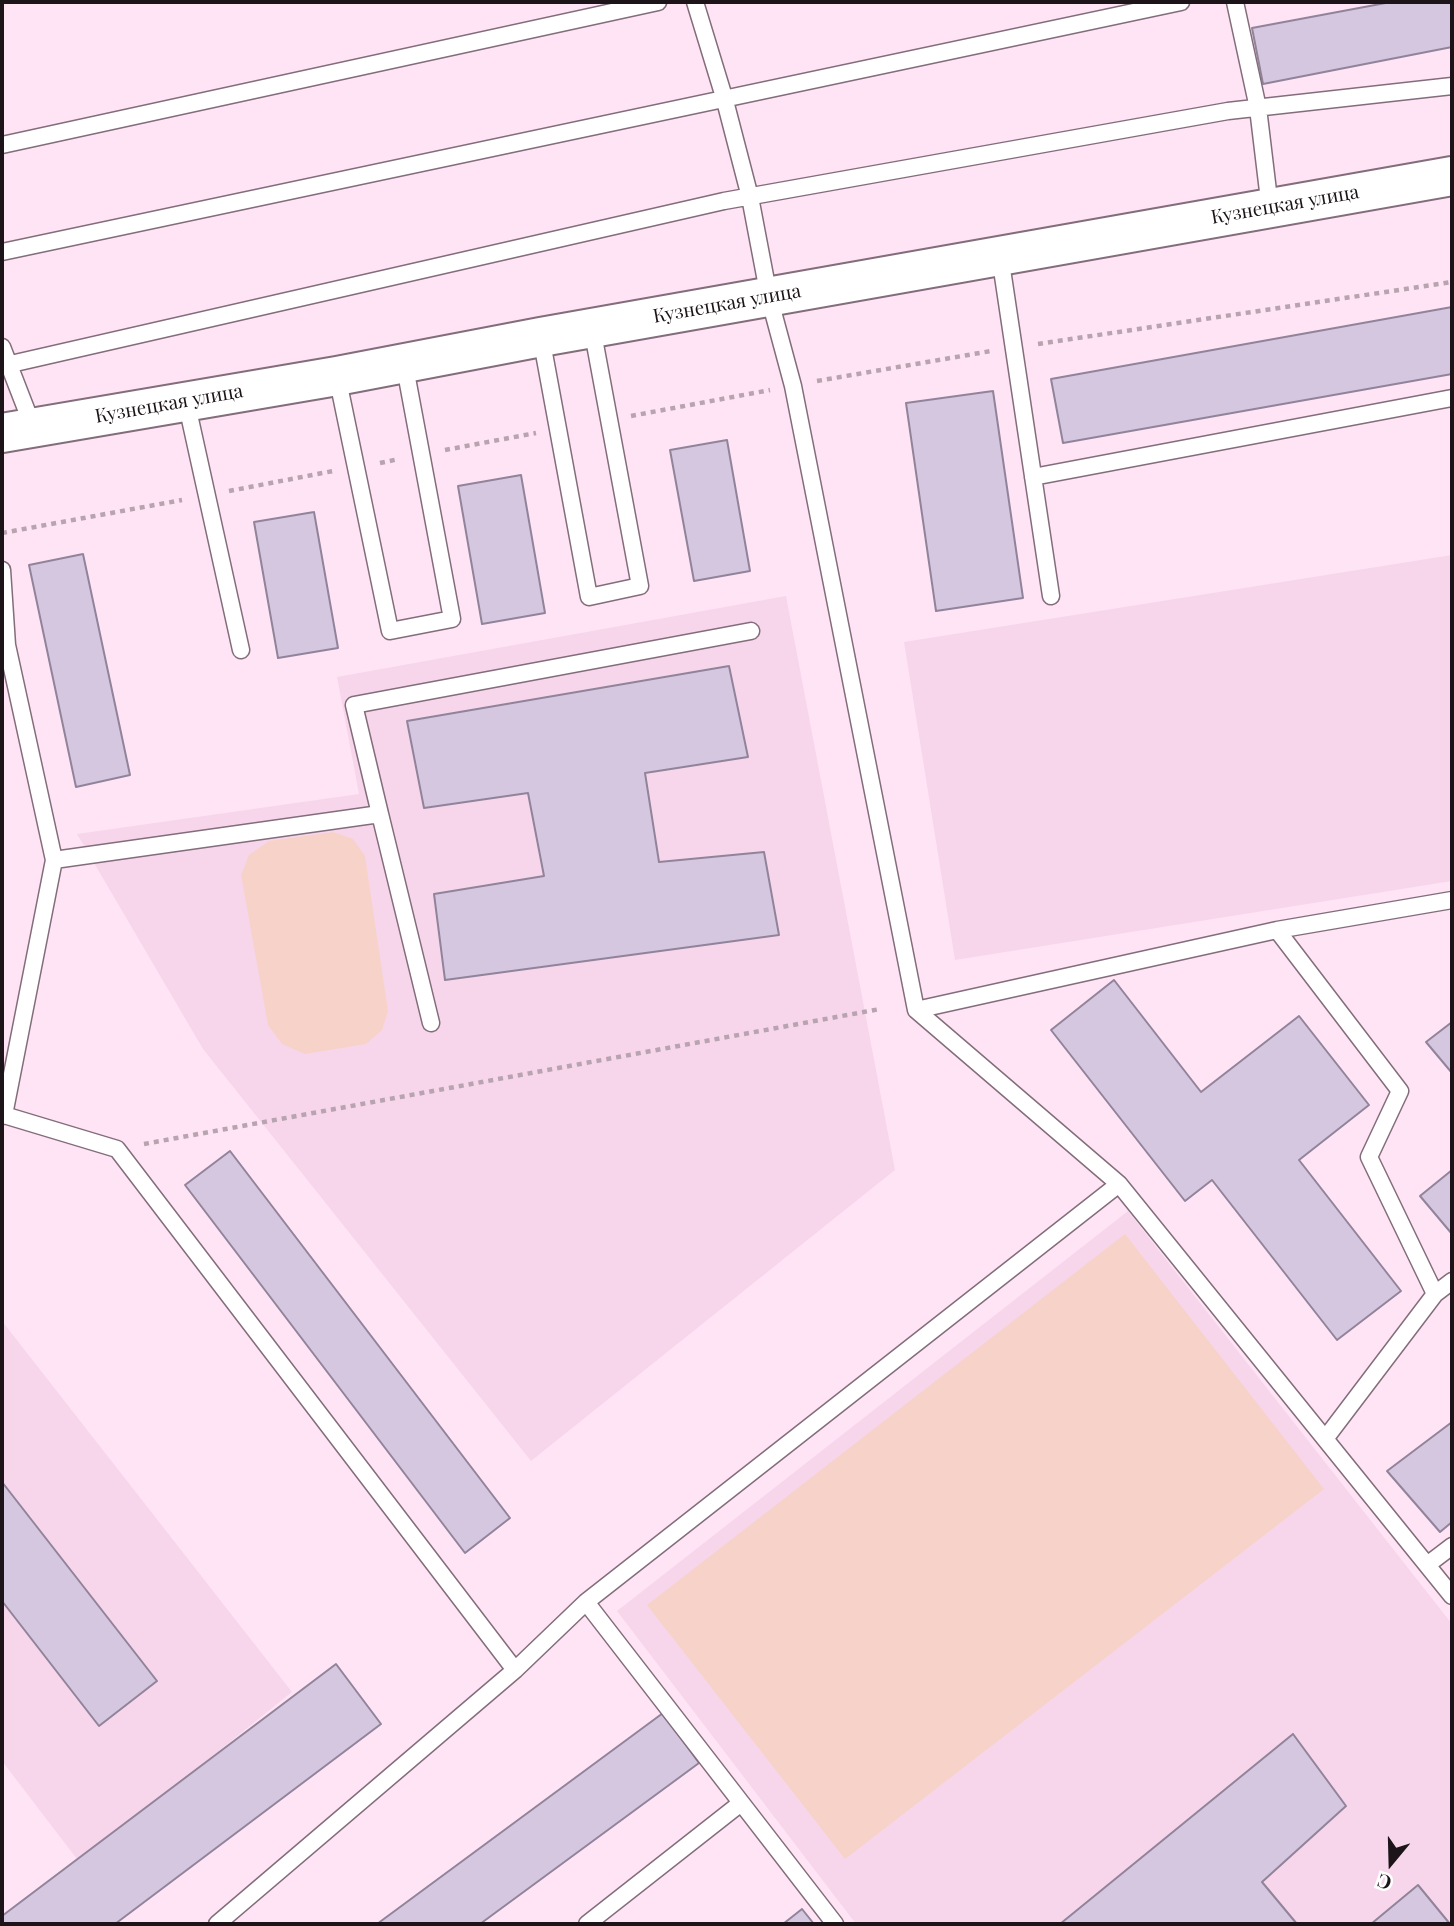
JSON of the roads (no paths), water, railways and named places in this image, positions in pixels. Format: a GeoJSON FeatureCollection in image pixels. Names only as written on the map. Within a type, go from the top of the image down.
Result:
{"type":"FeatureCollection","features":[{"type":"Feature","properties":{"kind":"main road","name":"Кузнецкая улица"},"geometry":{"type":"LineString","coordinates":[[17,430],[337,376],[541,337],[1452,176]]}},
{"type":"Feature","properties":{"kind":"lane"},"geometry":{"type":"LineString","coordinates":[[2,145],[658,2]]}},
{"type":"Feature","properties":{"kind":"lane"},"geometry":{"type":"LineString","coordinates":[[695,2],[724,97],[750,197],[769,297],[793,386],[916,1010],[1119,1184],[1452,1596]]}},
{"type":"Feature","properties":{"kind":"lane"},"geometry":{"type":"LineString","coordinates":[[2,252],[1181,2]]}},
{"type":"Feature","properties":{"kind":"lane"},"geometry":{"type":"LineString","coordinates":[[1235,2],[1258,108],[1270,208]]}},
{"type":"Feature","properties":{"kind":"lane"},"geometry":{"type":"LineString","coordinates":[[6,365],[750,197],[1228,111],[1452,86]]}},
{"type":"Feature","properties":{"kind":"lane"},"geometry":{"type":"LineString","coordinates":[[1000,256],[1051,596]]}},
{"type":"Feature","properties":{"kind":"lane"},"geometry":{"type":"LineString","coordinates":[[541,337],[589,597],[640,586],[592,328]]}},
{"type":"Feature","properties":{"kind":"lane"},"geometry":{"type":"LineString","coordinates":[[2,347],[17,430]]}},
{"type":"Feature","properties":{"kind":"lane"},"geometry":{"type":"LineString","coordinates":[[337,376],[390,631],[452,619],[404,362]]}},
{"type":"Feature","properties":{"kind":"lane"},"geometry":{"type":"LineString","coordinates":[[1033,477],[1452,398]]}},
{"type":"Feature","properties":{"kind":"lane"},"geometry":{"type":"LineString","coordinates":[[186,401],[240,650]]}},
{"type":"Feature","properties":{"kind":"lane"},"geometry":{"type":"LineString","coordinates":[[2,570],[4,645],[54,860],[3,1116],[117,1149],[516,1670]]}},
{"type":"Feature","properties":{"kind":"lane"},"geometry":{"type":"LineString","coordinates":[[431,1023],[354,705],[751,631]]}},
{"type":"Feature","properties":{"kind":"lane"},"geometry":{"type":"LineString","coordinates":[[54,860],[380,814]]}},
{"type":"Feature","properties":{"kind":"lane"},"geometry":{"type":"LineString","coordinates":[[916,1010],[1277,930],[1452,900]]}},
{"type":"Feature","properties":{"kind":"lane"},"geometry":{"type":"LineString","coordinates":[[1277,930],[1400,1091],[1368,1157],[1435,1293]]}},
{"type":"Feature","properties":{"kind":"lane"},"geometry":{"type":"LineString","coordinates":[[218,1924],[516,1670],[586,1602],[1119,1184]]}},
{"type":"Feature","properties":{"kind":"lane"},"geometry":{"type":"LineString","coordinates":[[1325,1439],[1435,1293],[1452,1281]]}},
{"type":"Feature","properties":{"kind":"lane"},"geometry":{"type":"LineString","coordinates":[[1427,1565],[1452,1546]]}},
{"type":"Feature","properties":{"kind":"lane"},"geometry":{"type":"LineString","coordinates":[[586,1602],[835,1924]]}},
{"type":"Feature","properties":{"kind":"lane"},"geometry":{"type":"LineString","coordinates":[[587,1924],[741,1803]]}}]}
